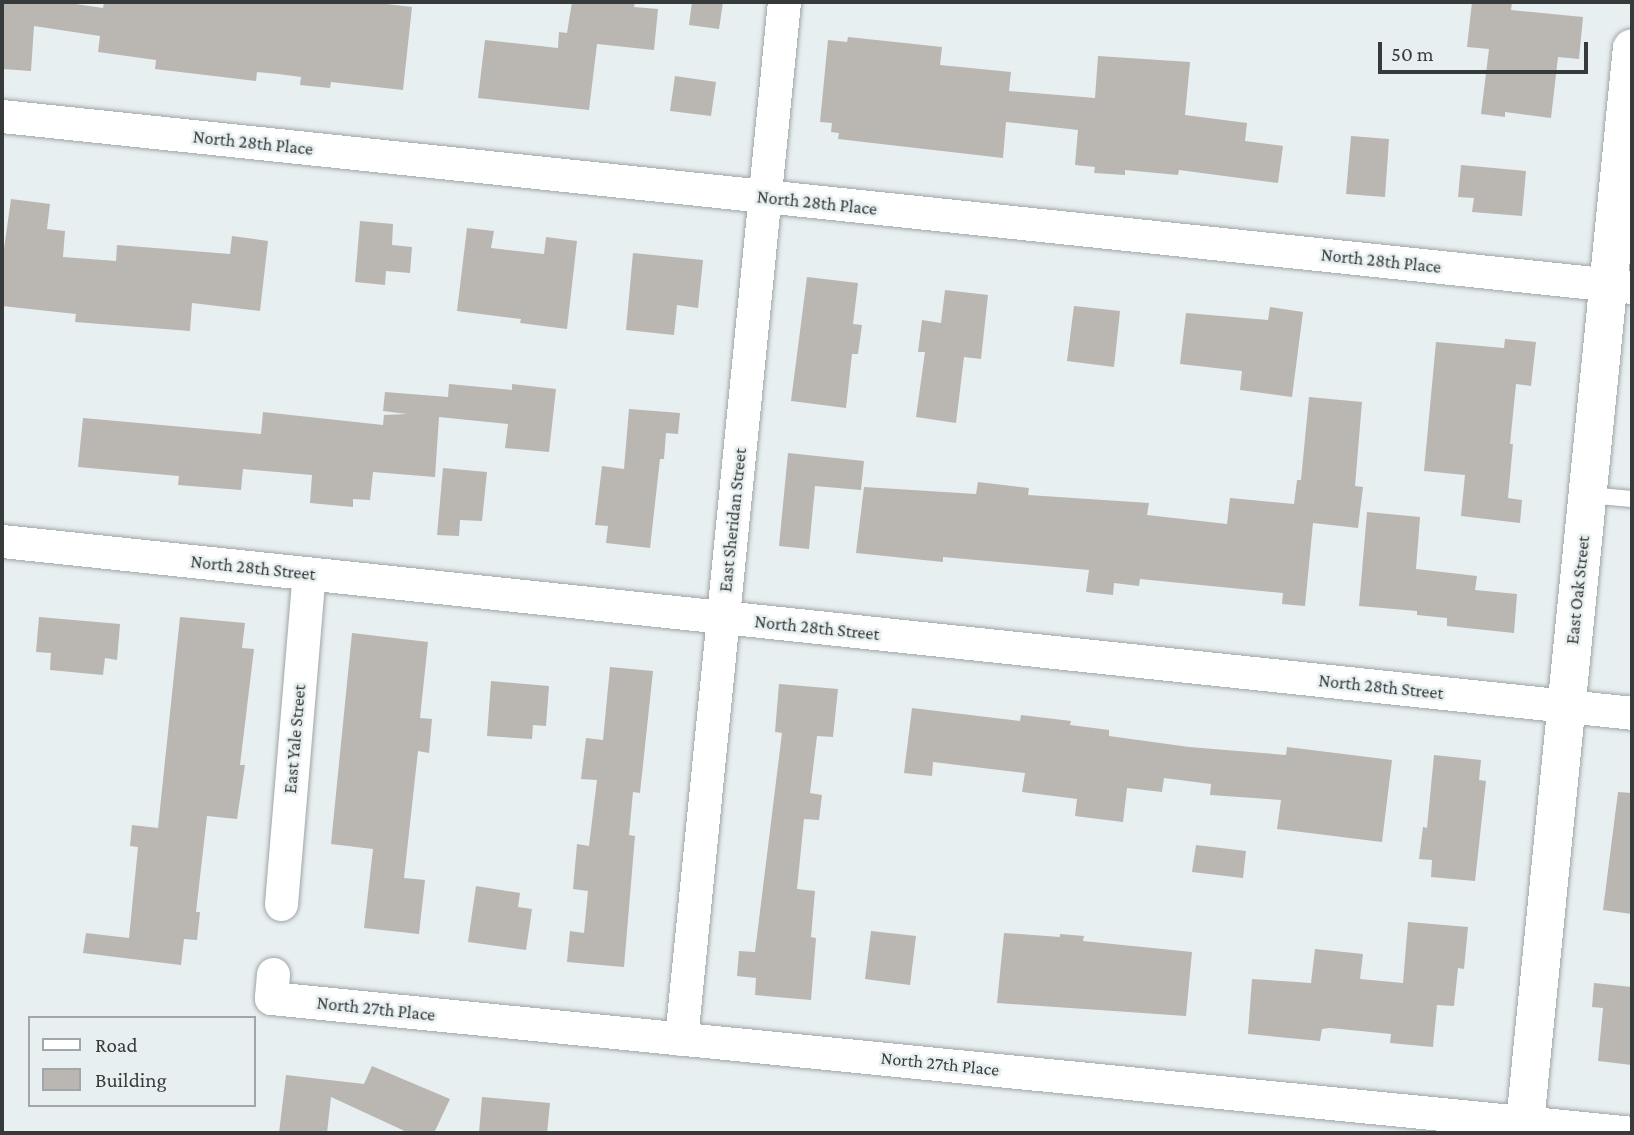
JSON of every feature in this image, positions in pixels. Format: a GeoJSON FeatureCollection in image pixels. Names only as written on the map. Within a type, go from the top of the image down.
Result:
{"type":"FeatureCollection","features":[{"type":"Feature","properties":{"kind":"street","name":"East Sheridan Street"},"geometry":{"type":"LineString","coordinates":[[681,1039],[784,2]]}},
{"type":"Feature","properties":{"kind":"street","name":"East Oak Street"},"geometry":{"type":"LineString","coordinates":[[1525,1128],[1588,495],[1620,286],[1631,65]]}},
{"type":"Feature","properties":{"kind":"street","name":"North 28th Place"},"geometry":{"type":"LineString","coordinates":[[2,116],[1620,286]]}},
{"type":"Feature","properties":{"kind":"street","name":"North 28th Street"},"geometry":{"type":"LineString","coordinates":[[2,541],[1632,713]]}},
{"type":"Feature","properties":{"kind":"street","name":"East Yale Street"},"geometry":{"type":"LineString","coordinates":[[281,904],[309,574]]}},
{"type":"Feature","properties":{"kind":"street","name":"North 27th Place"},"geometry":{"type":"LineString","coordinates":[[273,974],[271,998],[1525,1128],[1632,1133]]}},
{"type":"Feature","properties":{"kind":"lane"},"geometry":{"type":"LineString","coordinates":[[1588,495],[1632,499]]}},
{"type":"Feature","properties":{"kind":"building"},"geometry":{"type":"Polygon","coordinates":[[[2,2],[62,2],[103,8],[104,2],[370,2],[412,7],[403,90],[331,82],[330,88],[300,85],[301,77],[257,72],[256,81],[155,69],[156,60],[98,52],[100,36],[34,26],[31,71],[2,69],[2,2]]]}},
{"type":"Feature","properties":{"kind":"building"},"geometry":{"type":"Polygon","coordinates":[[[572,2],[635,2],[634,7],[658,9],[654,50],[597,44],[589,110],[478,98],[485,40],[558,48],[559,32],[567,33],[572,2]]]}},
{"type":"Feature","properties":{"kind":"building"},"geometry":{"type":"Polygon","coordinates":[[[692,2],[723,2],[719,29],[689,25],[692,2]]]}},
{"type":"Feature","properties":{"kind":"building"},"geometry":{"type":"Polygon","coordinates":[[[1472,2],[1512,2],[1511,10],[1583,17],[1579,59],[1558,57],[1551,118],[1505,112],[1505,117],[1481,114],[1489,49],[1467,47],[1472,2]]]}},
{"type":"Feature","properties":{"kind":"building"},"geometry":{"type":"Polygon","coordinates":[[[848,37],[942,47],[940,65],[1011,72],[1009,91],[1095,98],[1098,56],[1190,62],[1185,115],[1247,123],[1245,141],[1283,146],[1278,183],[1179,170],[1178,175],[1125,170],[1125,175],[1094,173],[1095,167],[1075,165],[1078,130],[1006,122],[1003,158],[838,139],[839,133],[831,132],[832,123],[820,122],[828,40],[847,42],[848,37]]]}},
{"type":"Feature","properties":{"kind":"building"},"geometry":{"type":"Polygon","coordinates":[[[675,76],[716,82],[711,116],[670,111],[675,76]]]}},
{"type":"Feature","properties":{"kind":"building"},"geometry":{"type":"Polygon","coordinates":[[[1351,136],[1389,139],[1385,197],[1346,194],[1351,136]]]}},
{"type":"Feature","properties":{"kind":"building"},"geometry":{"type":"Polygon","coordinates":[[[1461,165],[1526,171],[1522,216],[1472,212],[1474,198],[1458,197],[1461,165]]]}},
{"type":"Feature","properties":{"kind":"building"},"geometry":{"type":"Polygon","coordinates":[[[11,199],[50,204],[47,229],[65,231],[63,257],[116,261],[117,245],[230,254],[232,236],[268,241],[260,311],[192,303],[190,331],[75,322],[76,314],[2,306],[2,263],[11,199]]]}},
{"type":"Feature","properties":{"kind":"building"},"geometry":{"type":"Polygon","coordinates":[[[360,221],[393,224],[392,245],[412,247],[410,273],[386,271],[385,285],[355,282],[360,221]]]}},
{"type":"Feature","properties":{"kind":"building"},"geometry":{"type":"Polygon","coordinates":[[[467,228],[494,231],[491,248],[544,254],[546,237],[577,241],[567,329],[520,323],[521,319],[457,311],[467,228]]]}},
{"type":"Feature","properties":{"kind":"building"},"geometry":{"type":"Polygon","coordinates":[[[633,253],[703,260],[698,308],[677,305],[674,335],[626,330],[633,253]]]}},
{"type":"Feature","properties":{"kind":"building"},"geometry":{"type":"Polygon","coordinates":[[[807,277],[858,283],[853,324],[862,325],[858,354],[852,354],[846,408],[791,401],[807,277]]]}},
{"type":"Feature","properties":{"kind":"building"},"geometry":{"type":"Polygon","coordinates":[[[945,290],[988,295],[981,359],[964,357],[956,423],[916,417],[925,352],[918,352],[922,320],[941,323],[945,290]]]}},
{"type":"Feature","properties":{"kind":"building"},"geometry":{"type":"Polygon","coordinates":[[[1074,306],[1120,311],[1114,367],[1067,361],[1074,306]]]}},
{"type":"Feature","properties":{"kind":"building"},"geometry":{"type":"Polygon","coordinates":[[[1270,307],[1303,312],[1292,397],[1240,390],[1242,371],[1180,364],[1186,313],[1268,320],[1270,307]]]}},
{"type":"Feature","properties":{"kind":"building"},"geometry":{"type":"Polygon","coordinates":[[[1505,339],[1536,342],[1531,386],[1516,384],[1510,444],[1513,444],[1508,498],[1522,500],[1520,523],[1461,516],[1465,475],[1424,471],[1436,342],[1504,348],[1505,339]]]}},
{"type":"Feature","properties":{"kind":"building"},"geometry":{"type":"Polygon","coordinates":[[[449,384],[512,390],[512,384],[556,389],[549,452],[505,448],[508,424],[439,417],[435,477],[373,472],[370,500],[353,499],[353,507],[310,503],[312,475],[243,469],[241,490],[178,485],[179,476],[78,467],[83,418],[261,434],[263,412],[383,425],[384,415],[407,414],[383,411],[385,392],[448,397],[449,384]]]}},
{"type":"Feature","properties":{"kind":"building"},"geometry":{"type":"Polygon","coordinates":[[[1309,397],[1362,402],[1355,486],[1363,487],[1358,528],[1313,523],[1305,606],[1282,604],[1283,593],[1140,579],[1139,586],[1114,583],[1113,595],[1086,592],[1089,570],[943,557],[943,562],[856,553],[864,487],[976,494],[978,482],[1029,488],[1028,495],[1149,503],[1147,515],[1227,524],[1230,498],[1294,504],[1297,480],[1301,480],[1309,397]]]}},
{"type":"Feature","properties":{"kind":"building"},"geometry":{"type":"Polygon","coordinates":[[[629,409],[680,413],[678,434],[666,433],[664,459],[660,459],[650,548],[606,543],[608,526],[595,525],[602,466],[624,469],[629,409]]]}},
{"type":"Feature","properties":{"kind":"building"},"geometry":{"type":"Polygon","coordinates":[[[788,453],[864,461],[861,490],[815,486],[809,549],[779,546],[788,453]]]}},
{"type":"Feature","properties":{"kind":"building"},"geometry":{"type":"Polygon","coordinates":[[[443,468],[487,472],[482,521],[460,520],[459,536],[437,535],[443,468]]]}},
{"type":"Feature","properties":{"kind":"building"},"geometry":{"type":"Polygon","coordinates":[[[1367,512],[1420,517],[1416,569],[1477,576],[1475,590],[1517,594],[1514,633],[1447,626],[1447,618],[1417,615],[1417,611],[1359,606],[1367,512]]]}},
{"type":"Feature","properties":{"kind":"building"},"geometry":{"type":"Polygon","coordinates":[[[39,617],[120,624],[117,660],[105,658],[103,675],[50,670],[51,653],[36,652],[39,617]]]}},
{"type":"Feature","properties":{"kind":"building"},"geometry":{"type":"Polygon","coordinates":[[[180,617],[245,623],[242,648],[254,649],[240,765],[245,765],[237,819],[207,816],[196,912],[200,912],[197,940],[184,939],[181,965],[83,953],[86,933],[129,938],[138,847],[130,846],[132,825],[158,828],[180,617]]]}},
{"type":"Feature","properties":{"kind":"building"},"geometry":{"type":"Polygon","coordinates":[[[352,633],[428,642],[420,718],[432,719],[429,753],[418,751],[404,878],[425,880],[419,934],[364,928],[373,849],[331,844],[352,633]]]}},
{"type":"Feature","properties":{"kind":"building"},"geometry":{"type":"Polygon","coordinates":[[[610,667],[653,671],[640,793],[633,792],[629,835],[635,836],[624,967],[567,962],[570,931],[584,933],[588,891],[573,889],[577,844],[589,846],[597,780],[581,779],[586,738],[603,740],[610,667]]]}},
{"type":"Feature","properties":{"kind":"building"},"geometry":{"type":"Polygon","coordinates":[[[491,681],[549,686],[546,726],[533,725],[532,739],[487,736],[491,681]]]}},
{"type":"Feature","properties":{"kind":"building"},"geometry":{"type":"Polygon","coordinates":[[[779,684],[838,689],[833,737],[817,736],[810,793],[822,795],[819,820],[804,819],[797,889],[815,891],[811,937],[816,938],[811,1000],[755,995],[756,978],[737,976],[739,951],[755,952],[782,733],[775,732],[779,684]]]}},
{"type":"Feature","properties":{"kind":"building"},"geometry":{"type":"Polygon","coordinates":[[[912,708],[1020,721],[1021,715],[1071,721],[1070,725],[1109,730],[1109,736],[1189,747],[1286,755],[1287,747],[1392,760],[1382,842],[1277,829],[1281,800],[1210,795],[1211,784],[1164,778],[1162,792],[1127,788],[1123,822],[1075,816],[1077,799],[1022,792],[1025,773],[933,762],[932,776],[904,773],[912,708]]]}},
{"type":"Feature","properties":{"kind":"building"},"geometry":{"type":"Polygon","coordinates":[[[1434,755],[1481,760],[1479,780],[1486,781],[1475,881],[1431,877],[1432,860],[1419,859],[1423,827],[1427,828],[1434,755]]]}},
{"type":"Feature","properties":{"kind":"building"},"geometry":{"type":"Polygon","coordinates":[[[1618,792],[1632,793],[1632,914],[1603,910],[1618,792]]]}},
{"type":"Feature","properties":{"kind":"building"},"geometry":{"type":"Polygon","coordinates":[[[1196,845],[1246,851],[1243,878],[1192,872],[1196,845]]]}},
{"type":"Feature","properties":{"kind":"building"},"geometry":{"type":"Polygon","coordinates":[[[476,886],[520,893],[518,907],[532,909],[526,950],[468,942],[476,886]]]}},
{"type":"Feature","properties":{"kind":"building"},"geometry":{"type":"Polygon","coordinates":[[[1408,922],[1468,927],[1464,969],[1458,968],[1454,1006],[1437,1005],[1433,1047],[1390,1043],[1391,1034],[1330,1028],[1322,1029],[1320,1041],[1248,1034],[1252,979],[1311,983],[1315,949],[1363,954],[1360,979],[1403,983],[1408,922]]]}},
{"type":"Feature","properties":{"kind":"building"},"geometry":{"type":"Polygon","coordinates":[[[871,931],[916,936],[910,985],[865,979],[871,931]]]}},
{"type":"Feature","properties":{"kind":"building"},"geometry":{"type":"Polygon","coordinates":[[[1004,933],[1084,936],[1083,941],[1192,952],[1186,1016],[997,1003],[1004,933]]]}},
{"type":"Feature","properties":{"kind":"building"},"geometry":{"type":"Polygon","coordinates":[[[1594,983],[1632,987],[1632,1065],[1598,1061],[1603,1008],[1592,1007],[1594,983]]]}},
{"type":"Feature","properties":{"kind":"building"},"geometry":{"type":"Polygon","coordinates":[[[372,1066],[450,1099],[434,1133],[409,1133],[331,1097],[327,1133],[279,1133],[286,1075],[364,1084],[372,1066]]]}},
{"type":"Feature","properties":{"kind":"building"},"geometry":{"type":"Polygon","coordinates":[[[482,1097],[550,1103],[547,1133],[479,1133],[482,1097]]]}}]}
